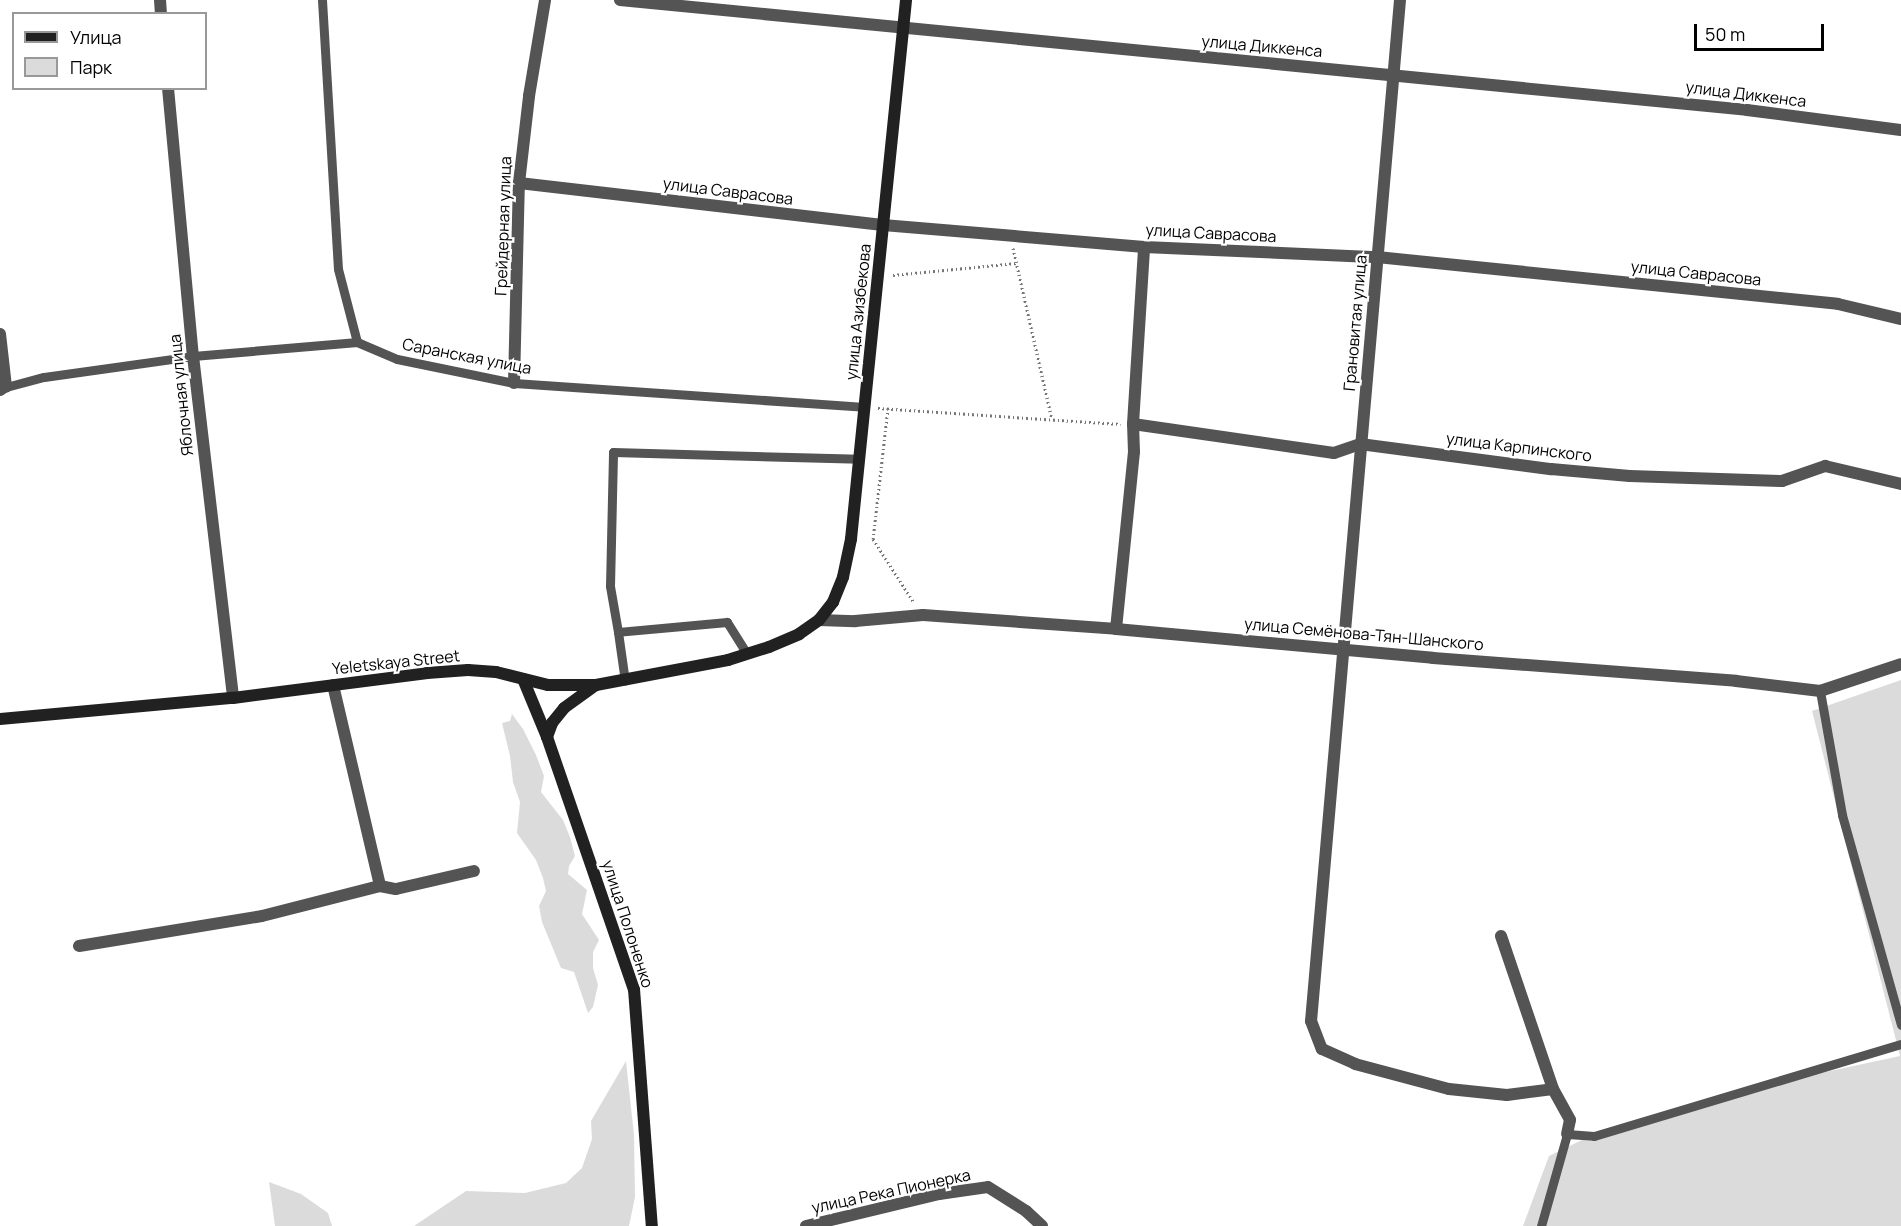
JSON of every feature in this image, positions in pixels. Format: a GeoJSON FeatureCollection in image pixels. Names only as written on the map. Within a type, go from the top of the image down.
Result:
{"type":"FeatureCollection","features":[{"type":"Feature","properties":{"kind":"main road","name":"улица Азизбекова"},"geometry":{"type":"LineString","coordinates":[[819,620],[833,602],[843,577],[851,538],[906,0]]}},
{"type":"Feature","properties":{"kind":"main road","name":"Yeletskaya Street"},"geometry":{"type":"LineString","coordinates":[[0,719],[233,698],[333,684],[468,670],[496,672],[548,685],[596,685],[625,681],[747,654],[799,634],[819,620]]}},
{"type":"Feature","properties":{"kind":"main road","name":"улица Полоненко"},"geometry":{"type":"LineString","coordinates":[[523,679],[547,737],[634,989],[652,1226]]}},
{"type":"Feature","properties":{"kind":"main road"},"geometry":{"type":"LineString","coordinates":[[547,737],[552,723],[564,708],[596,685]]}},
{"type":"Feature","properties":{"kind":"street","name":"Грейдерная улица"},"geometry":{"type":"LineString","coordinates":[[514,383],[519,183],[529,96],[545,0]]}},
{"type":"Feature","properties":{"kind":"street","name":"улица Диккенса"},"geometry":{"type":"LineString","coordinates":[[620,0],[1748,110],[1901,130]]}},
{"type":"Feature","properties":{"kind":"street","name":"Грановитая улица"},"geometry":{"type":"LineString","coordinates":[[1400,0],[1311,1021],[1322,1049],[1355,1064],[1449,1089],[1507,1095],[1553,1089]]}},
{"type":"Feature","properties":{"kind":"street","name":"Яблочная улица"},"geometry":{"type":"LineString","coordinates":[[168,90],[193,356],[233,698]]}},
{"type":"Feature","properties":{"kind":"street","name":"улица Саврасова"},"geometry":{"type":"LineString","coordinates":[[519,183],[883,225],[1144,247],[1377,257],[1838,304],[1901,319]]}},
{"type":"Feature","properties":{"kind":"street"},"geometry":{"type":"LineString","coordinates":[[1116,629],[1134,452],[1132,424],[1144,247]]}},
{"type":"Feature","properties":{"kind":"street"},"geometry":{"type":"LineString","coordinates":[[0,334],[3,389]]}},
{"type":"Feature","properties":{"kind":"street","name":"улица Карпинского"},"geometry":{"type":"LineString","coordinates":[[1132,424],[1334,453],[1360,444],[1551,469],[1630,476],[1782,481],[1825,466],[1901,484]]}},
{"type":"Feature","properties":{"kind":"street","name":"улица Семёнова-Тян-Шанского"},"geometry":{"type":"LineString","coordinates":[[819,620],[855,621],[922,615],[1736,681],[1820,691],[1901,664]]}},
{"type":"Feature","properties":{"kind":"street"},"geometry":{"type":"LineString","coordinates":[[333,684],[380,886]]}},
{"type":"Feature","properties":{"kind":"street"},"geometry":{"type":"LineString","coordinates":[[79,946],[262,916],[380,886],[396,889],[474,871]]}},
{"type":"Feature","properties":{"kind":"street"},"geometry":{"type":"LineString","coordinates":[[1501,936],[1553,1089],[1570,1120],[1568,1134]]}},
{"type":"Feature","properties":{"kind":"street","name":"улица Река Пионерка"},"geometry":{"type":"LineString","coordinates":[[806,1226],[939,1194],[988,1187],[1026,1211],[1042,1226]]}},
{"type":"Feature","properties":{"kind":"lane"},"geometry":{"type":"LineString","coordinates":[[322,0],[338,269],[357,342]]}},
{"type":"Feature","properties":{"kind":"lane","name":"Саранская улица"},"geometry":{"type":"LineString","coordinates":[[3,389],[44,377],[193,356],[357,342],[397,359],[514,383],[864,407]]}},
{"type":"Feature","properties":{"kind":"lane"},"geometry":{"type":"LineString","coordinates":[[625,681],[610,586],[613,452],[859,459]]}},
{"type":"Feature","properties":{"kind":"lane"},"geometry":{"type":"LineString","coordinates":[[618,632],[727,622],[747,654]]}},
{"type":"Feature","properties":{"kind":"lane"},"geometry":{"type":"LineString","coordinates":[[1820,691],[1842,815],[1901,1025]]}},
{"type":"Feature","properties":{"kind":"lane"},"geometry":{"type":"LineString","coordinates":[[1541,1226],[1568,1134],[1594,1136],[1901,1044]]}},
{"type":"Feature","properties":{"kind":"path"},"geometry":{"type":"LineString","coordinates":[[1010,235],[1052,419]]}},
{"type":"Feature","properties":{"kind":"path"},"geometry":{"type":"LineString","coordinates":[[878,277],[1016,263]]}},
{"type":"Feature","properties":{"kind":"path"},"geometry":{"type":"LineString","coordinates":[[864,407],[1132,424]]}},
{"type":"Feature","properties":{"kind":"path"},"geometry":{"type":"LineString","coordinates":[[888,408],[873,539],[922,615]]}},
{"type":"Feature","properties":{"kind":"green space"},"geometry":{"type":"Polygon","coordinates":[[[1901,680],[1901,1226],[1523,1226],[1549,1156],[1588,1137],[1807,1076],[1900,1056],[1812,711],[1901,680]]]}},
{"type":"Feature","properties":{"kind":"green space"},"geometry":{"type":"Polygon","coordinates":[[[512,714],[523,729],[544,776],[541,792],[563,820],[570,837],[575,856],[569,866],[568,874],[587,890],[582,914],[599,940],[593,952],[593,968],[598,985],[593,1007],[588,1013],[574,972],[561,968],[542,922],[539,906],[546,891],[543,878],[536,860],[517,833],[520,802],[513,782],[510,756],[502,723],[510,721],[512,714]]]}},
{"type":"Feature","properties":{"kind":"green space"},"geometry":{"type":"Polygon","coordinates":[[[626,1061],[634,1135],[635,1197],[629,1226],[414,1226],[466,1191],[525,1193],[566,1183],[582,1168],[592,1139],[591,1121],[626,1061]]]}},
{"type":"Feature","properties":{"kind":"green space"},"geometry":{"type":"Polygon","coordinates":[[[269,1182],[301,1194],[328,1213],[332,1226],[275,1226],[269,1182]]]}}]}
